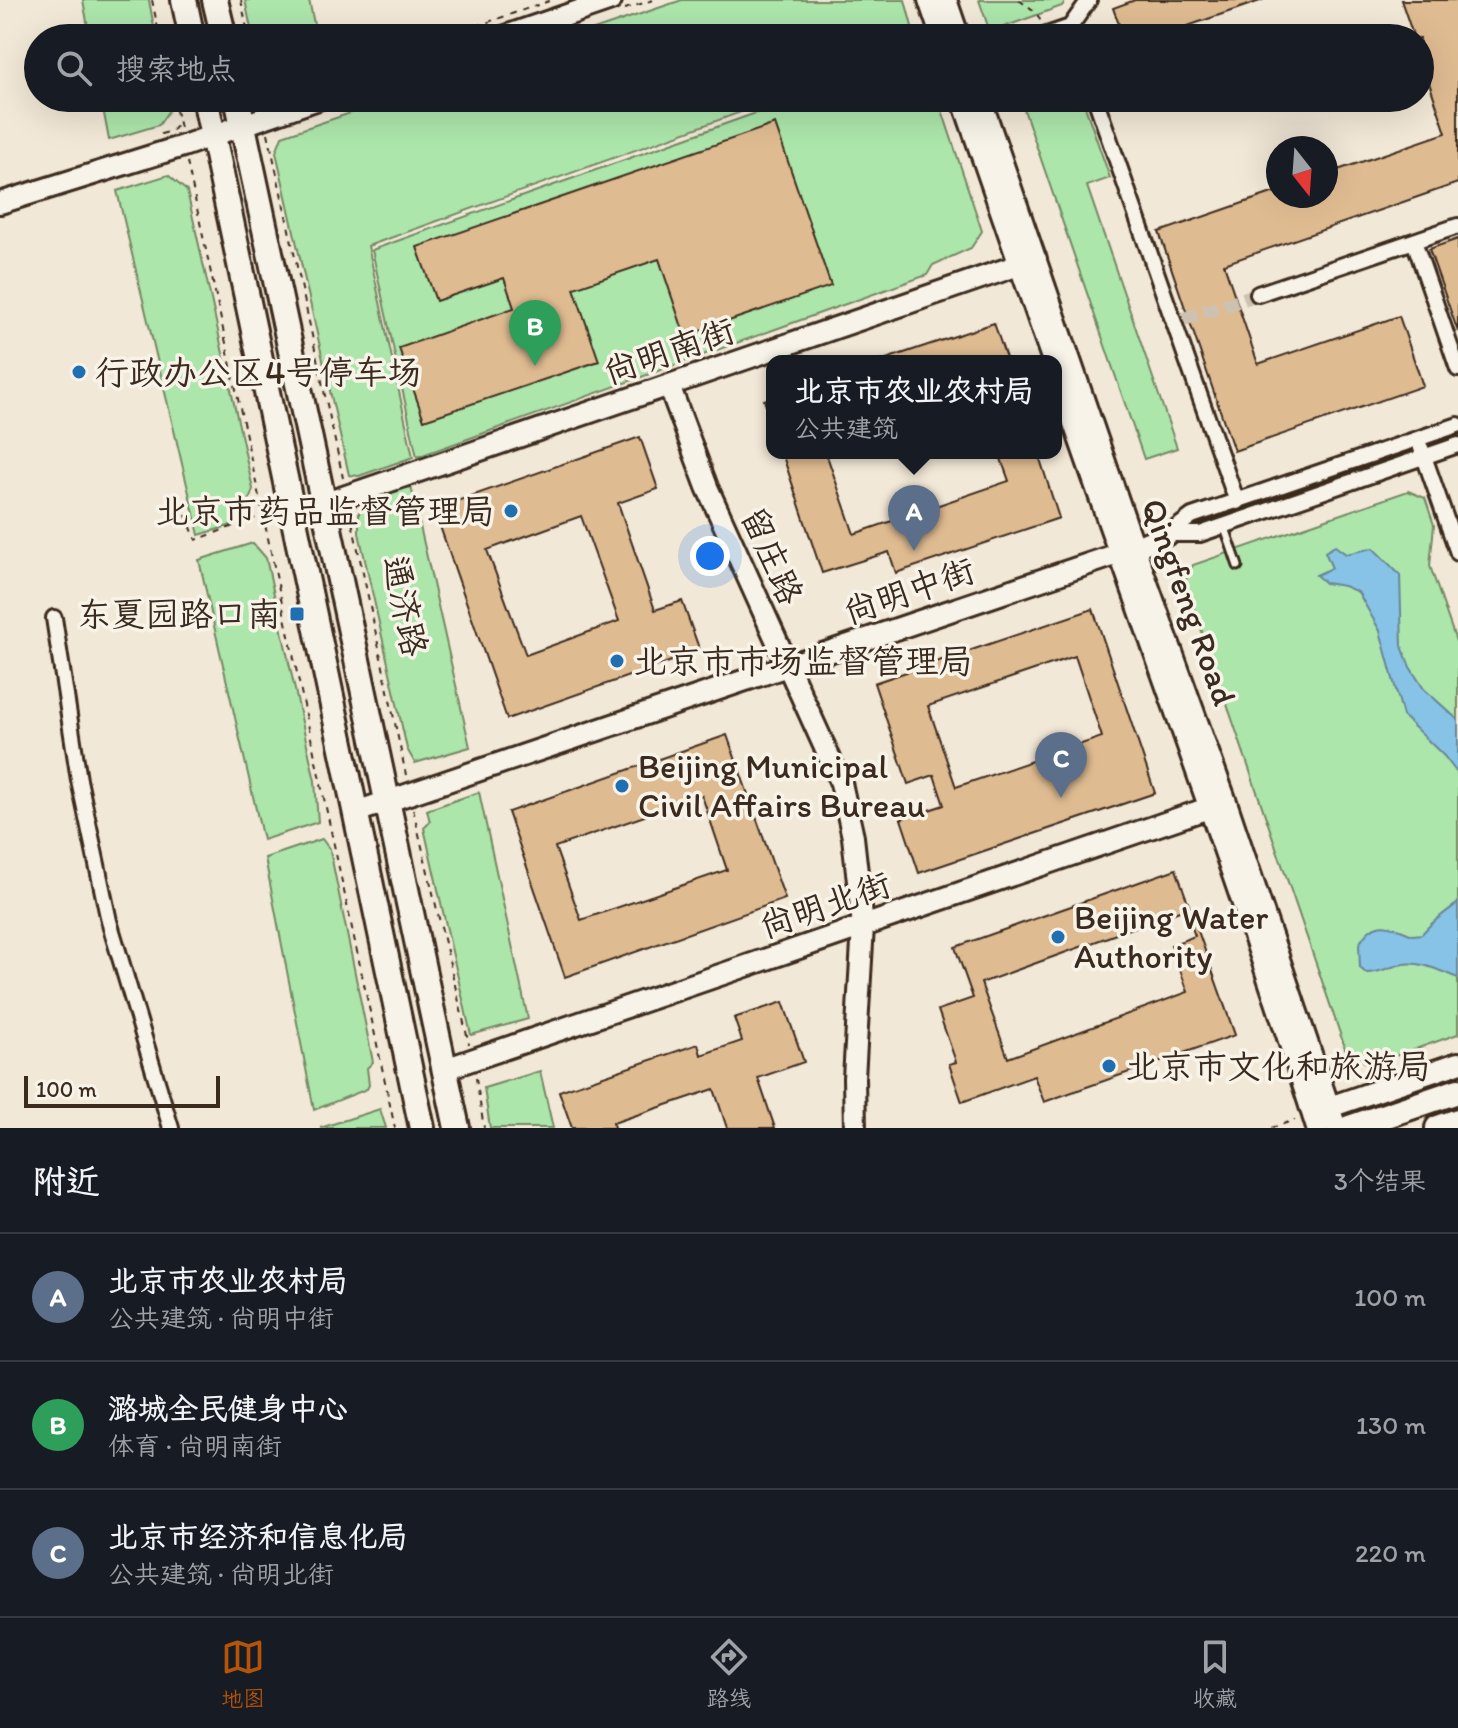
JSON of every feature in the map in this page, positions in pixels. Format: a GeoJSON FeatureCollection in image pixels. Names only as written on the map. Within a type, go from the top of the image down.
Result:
{"type":"FeatureCollection","features":[{"type":"Feature","properties":{"kind":"main road"},"geometry":{"type":"LineString","coordinates":[[184,0],[189,24]]}},
{"type":"Feature","properties":{"kind":"main road"},"geometry":{"type":"LineString","coordinates":[[215,0],[221,24]]}},
{"type":"Feature","properties":{"kind":"main road"},"geometry":{"type":"LineString","coordinates":[[208,112],[422,1128]]}},
{"type":"Feature","properties":{"kind":"main road","name":"通济路"},"geometry":{"type":"LineString","coordinates":[[248,112],[254,120],[323,504],[399,797],[457,1128]]}},
{"type":"Feature","properties":{"kind":"main road"},"geometry":{"type":"LineString","coordinates":[[1349,1128],[1458,1091]]}},
{"type":"Feature","properties":{"kind":"main road"},"geometry":{"type":"LineString","coordinates":[[1438,1128],[1458,1121]]}},
{"type":"Feature","properties":{"kind":"street"},"geometry":{"type":"LineString","coordinates":[[541,24],[611,0]]}},
{"type":"Feature","properties":{"kind":"street"},"geometry":{"type":"LineString","coordinates":[[929,0],[937,24]]}},
{"type":"Feature","properties":{"kind":"street"},"geometry":{"type":"LineString","coordinates":[[946,0],[954,24]]}},
{"type":"Feature","properties":{"kind":"street"},"geometry":{"type":"LineString","coordinates":[[1076,24],[1089,0]]}},
{"type":"Feature","properties":{"kind":"street"},"geometry":{"type":"LineString","coordinates":[[0,203],[183,146],[278,112]]}},
{"type":"Feature","properties":{"kind":"street","name":"Qingfeng Road"},"geometry":{"type":"LineString","coordinates":[[968,112],[1028,262],[1060,355]]}},
{"type":"Feature","properties":{"kind":"street","name":"Qingfeng Road"},"geometry":{"type":"LineString","coordinates":[[984,112],[1051,355]]}},
{"type":"Feature","properties":{"kind":"street"},"geometry":{"type":"LineString","coordinates":[[1100,112],[1179,321],[1237,502]]}},
{"type":"Feature","properties":{"kind":"street"},"geometry":{"type":"LineString","coordinates":[[1258,294],[1458,226]]}},
{"type":"Feature","properties":{"kind":"street"},"geometry":{"type":"LineString","coordinates":[[1414,241],[1458,369]]}},
{"type":"Feature","properties":{"kind":"street","name":"尚明南街"},"geometry":{"type":"LineString","coordinates":[[323,504],[1028,262]]}},
{"type":"Feature","properties":{"kind":"street","name":"Qingfeng Road"},"geometry":{"type":"LineString","coordinates":[[1062,362],[1218,805],[1320,1116],[1336,1128]]}},
{"type":"Feature","properties":{"kind":"street","name":"留庄路"},"geometry":{"type":"LineString","coordinates":[[669,385],[707,487],[841,783],[853,837],[863,926],[854,1078],[855,1128]]}},
{"type":"Feature","properties":{"kind":"street","name":"Qingfeng Road"},"geometry":{"type":"LineString","coordinates":[[1062,386],[1126,550]]}},
{"type":"Feature","properties":{"kind":"street"},"geometry":{"type":"LineString","coordinates":[[1168,534],[1192,516],[1458,425]]}},
{"type":"Feature","properties":{"kind":"street"},"geometry":{"type":"LineString","coordinates":[[1418,439],[1458,553]]}},
{"type":"Feature","properties":{"kind":"street"},"geometry":{"type":"LineString","coordinates":[[1168,534],[1200,534],[1458,445]]}},
{"type":"Feature","properties":{"kind":"street","name":"尚明中街"},"geometry":{"type":"LineString","coordinates":[[356,812],[1168,534]]}},
{"type":"Feature","properties":{"kind":"street"},"geometry":{"type":"LineString","coordinates":[[54,618],[79,780],[109,921],[171,1128]]}},
{"type":"Feature","properties":{"kind":"street","name":"尚明北街"},"geometry":{"type":"LineString","coordinates":[[445,1069],[1218,805]]}},
{"type":"Feature","properties":{"kind":"street"},"geometry":{"type":"LineString","coordinates":[[1320,1116],[1458,1063]]}},
{"type":"Feature","properties":{"kind":"lane"},"geometry":{"type":"LineString","coordinates":[[1224,525],[1238,566]]}},
{"type":"Feature","properties":{"kind":"path"},"geometry":{"type":"LineString","coordinates":[[152,0],[157,24]]}},
{"type":"Feature","properties":{"kind":"path"},"geometry":{"type":"LineString","coordinates":[[241,0],[246,24]]}},
{"type":"Feature","properties":{"kind":"path"},"geometry":{"type":"LineString","coordinates":[[483,24],[552,0]]}},
{"type":"Feature","properties":{"kind":"path"},"geometry":{"type":"LineString","coordinates":[[1019,0],[1038,15],[1040,24]]}},
{"type":"Feature","properties":{"kind":"path"},"geometry":{"type":"LineString","coordinates":[[176,112],[395,1128]]}},
{"type":"Feature","properties":{"kind":"path","name":"通济路"},"geometry":{"type":"LineString","coordinates":[[254,120],[347,496],[399,797],[472,1060],[484,1128]]}},
{"type":"Feature","properties":{"kind":"path"},"geometry":{"type":"LineString","coordinates":[[186,515],[196,540],[262,516]]}},
{"type":"Feature","properties":{"kind":"green space"},"geometry":{"type":"Polygon","coordinates":[[[83,0],[149,0],[153,24],[87,24],[83,0]]]}},
{"type":"Feature","properties":{"kind":"green space"},"geometry":{"type":"Polygon","coordinates":[[[245,0],[309,0],[314,24],[250,24],[245,0]]]}},
{"type":"Feature","properties":{"kind":"green space"},"geometry":{"type":"Polygon","coordinates":[[[682,0],[905,0],[911,24],[611,24],[682,0]]]}},
{"type":"Feature","properties":{"kind":"green space"},"geometry":{"type":"Polygon","coordinates":[[[979,0],[1066,0],[1062,6],[1012,24],[987,24],[979,0]]]}},
{"type":"Feature","properties":{"kind":"green space"},"geometry":{"type":"Polygon","coordinates":[[[104,112],[168,112],[159,125],[109,140],[104,112]]]}},
{"type":"Feature","properties":{"kind":"green space"},"geometry":{"type":"Polygon","coordinates":[[[353,112],[741,112],[368,246],[413,457],[359,476],[349,475],[276,152],[282,136],[353,112]]]}},
{"type":"Feature","properties":{"kind":"green space"},"geometry":{"type":"Polygon","coordinates":[[[759,112],[943,112],[982,231],[971,248],[933,265],[927,275],[417,457],[372,250],[759,112]]]}},
{"type":"Feature","properties":{"kind":"green space"},"geometry":{"type":"Polygon","coordinates":[[[1025,112],[1087,112],[1110,178],[1087,186],[1177,448],[1144,459],[1025,112]]]}},
{"type":"Feature","properties":{"kind":"green space"},"geometry":{"type":"Polygon","coordinates":[[[168,175],[187,191],[253,489],[248,504],[251,514],[229,526],[199,535],[117,191],[168,175]]]}},
{"type":"Feature","properties":{"kind":"green space"},"geometry":{"type":"Polygon","coordinates":[[[410,482],[470,747],[415,763],[407,749],[359,533],[359,512],[372,495],[410,482]]]}},
{"type":"Feature","properties":{"kind":"green space"},"geometry":{"type":"Polygon","coordinates":[[[1408,491],[1425,498],[1434,525],[1430,566],[1458,647],[1458,1034],[1370,1065],[1346,1051],[1185,582],[1193,565],[1408,491]]]}},
{"type":"Feature","properties":{"kind":"green space"},"geometry":{"type":"Polygon","coordinates":[[[253,543],[266,558],[315,781],[318,822],[263,840],[199,560],[253,543]]]}},
{"type":"Feature","properties":{"kind":"green space"},"geometry":{"type":"Polygon","coordinates":[[[479,792],[528,1019],[471,1035],[424,828],[430,822],[427,810],[479,792]]]}},
{"type":"Feature","properties":{"kind":"green space"},"geometry":{"type":"Polygon","coordinates":[[[322,839],[330,850],[373,1062],[367,1068],[367,1089],[314,1110],[265,858],[322,839]]]}},
{"type":"Feature","properties":{"kind":"green space"},"geometry":{"type":"Polygon","coordinates":[[[540,1071],[553,1128],[490,1128],[484,1088],[540,1071]]]}},
{"type":"Feature","properties":{"kind":"green space"},"geometry":{"type":"Polygon","coordinates":[[[380,1109],[386,1128],[320,1128],[380,1109]]]}},
{"type":"Feature","properties":{"kind":"water"},"geometry":{"type":"Polygon","coordinates":[[[1335,546],[1346,554],[1373,548],[1400,575],[1402,646],[1410,667],[1424,689],[1458,720],[1458,774],[1403,716],[1380,631],[1358,592],[1325,583],[1316,575],[1332,568],[1325,552],[1335,546]]]}},
{"type":"Feature","properties":{"kind":"water"},"geometry":{"type":"Polygon","coordinates":[[[1458,903],[1458,978],[1417,964],[1403,964],[1371,973],[1360,968],[1359,944],[1372,929],[1384,925],[1413,935],[1422,934],[1458,903]]]}},
{"type":"Feature","properties":{"kind":"building"},"geometry":{"type":"Polygon","coordinates":[[[1135,0],[1263,0],[1194,24],[1119,24],[1113,8],[1135,0]]]}},
{"type":"Feature","properties":{"kind":"building"},"geometry":{"type":"Polygon","coordinates":[[[1401,0],[1458,0],[1458,183],[1224,264],[1258,364],[1399,316],[1423,386],[1234,451],[1159,232],[1266,195],[1266,208],[1338,208],[1338,170],[1446,133],[1434,97],[1434,24],[1409,24],[1401,0]]]}},
{"type":"Feature","properties":{"kind":"building"},"geometry":{"type":"Polygon","coordinates":[[[775,124],[831,286],[685,336],[659,259],[574,288],[599,361],[424,420],[399,348],[514,308],[504,278],[436,301],[417,247],[775,124]]]}},
{"type":"Feature","properties":{"kind":"building"},"geometry":{"type":"Polygon","coordinates":[[[1458,239],[1458,332],[1429,249],[1458,239]]]}},
{"type":"Feature","properties":{"kind":"building"},"geometry":{"type":"Polygon","coordinates":[[[994,323],[1005,355],[898,355],[994,323]]]}},
{"type":"Feature","properties":{"kind":"building"},"geometry":{"type":"Polygon","coordinates":[[[640,437],[658,489],[618,503],[655,610],[682,601],[700,651],[507,719],[434,509],[640,437]],[[581,516],[487,550],[526,655],[619,621],[581,516]]]}},
{"type":"Feature","properties":{"kind":"building"},"geometry":{"type":"Polygon","coordinates":[[[784,459],[828,459],[854,534],[1009,481],[1001,459],[1040,459],[1059,518],[896,573],[889,552],[822,573],[784,459]]]}},
{"type":"Feature","properties":{"kind":"building"},"geometry":{"type":"Polygon","coordinates":[[[1093,609],[1155,793],[919,873],[901,819],[944,805],[934,775],[908,784],[874,683],[1093,609]],[[1075,656],[928,706],[956,787],[1102,737],[1075,656]]]}},
{"type":"Feature","properties":{"kind":"building"},"geometry":{"type":"Polygon","coordinates":[[[727,735],[785,899],[565,977],[508,812],[727,735]],[[702,796],[555,847],[581,920],[727,870],[702,796]]]}},
{"type":"Feature","properties":{"kind":"building"},"geometry":{"type":"Polygon","coordinates":[[[1176,869],[1235,1035],[1044,1102],[1034,1076],[962,1102],[949,1064],[956,1062],[938,1010],[973,998],[955,947],[1176,869]],[[1185,909],[981,983],[1008,1058],[1188,992],[1171,945],[1195,936],[1185,909]]]}},
{"type":"Feature","properties":{"kind":"building"},"geometry":{"type":"Polygon","coordinates":[[[783,1002],[804,1062],[758,1078],[775,1128],[727,1128],[714,1089],[613,1123],[614,1128],[572,1128],[559,1091],[698,1044],[701,1055],[742,1041],[734,1018],[783,1002]]]}},
{"type":"Feature","properties":{"kind":"tunnel"},"geometry":{"type":"LineString","coordinates":[[1184,319],[1258,294]]}},
{"type":"Feature","properties":{"kind":"place","name":"潞城全民健身中心"},"geometry":{"type":"Point","coordinates":[535,366]}},
{"type":"Feature","properties":{"kind":"place","name":"行政办公区4号停车场"},"geometry":{"type":"Point","coordinates":[79,372]}},
{"type":"Feature","properties":{"kind":"place","name":"北京市药品监督管理局"},"geometry":{"type":"Point","coordinates":[511,511]}},
{"type":"Feature","properties":{"kind":"place","name":"北京市农业农村局"},"geometry":{"type":"Point","coordinates":[914,551]}},
{"type":"Feature","properties":{"kind":"place","name":"东夏园路口南"},"geometry":{"type":"Point","coordinates":[297,614]}},
{"type":"Feature","properties":{"kind":"place","name":"北京市市场监督管理局"},"geometry":{"type":"Point","coordinates":[617,661]}},
{"type":"Feature","properties":{"kind":"place","name":"Beijing Municipal Civil Affairs Bureau"},"geometry":{"type":"Point","coordinates":[622,786]}},
{"type":"Feature","properties":{"kind":"place","name":"北京市经济和信息化局"},"geometry":{"type":"Point","coordinates":[1061,798]}},
{"type":"Feature","properties":{"kind":"place","name":"Beijing Water Authority"},"geometry":{"type":"Point","coordinates":[1058,937]}},
{"type":"Feature","properties":{"kind":"place","name":"北京市文化和旅游局"},"geometry":{"type":"Point","coordinates":[1109,1066]}}]}
